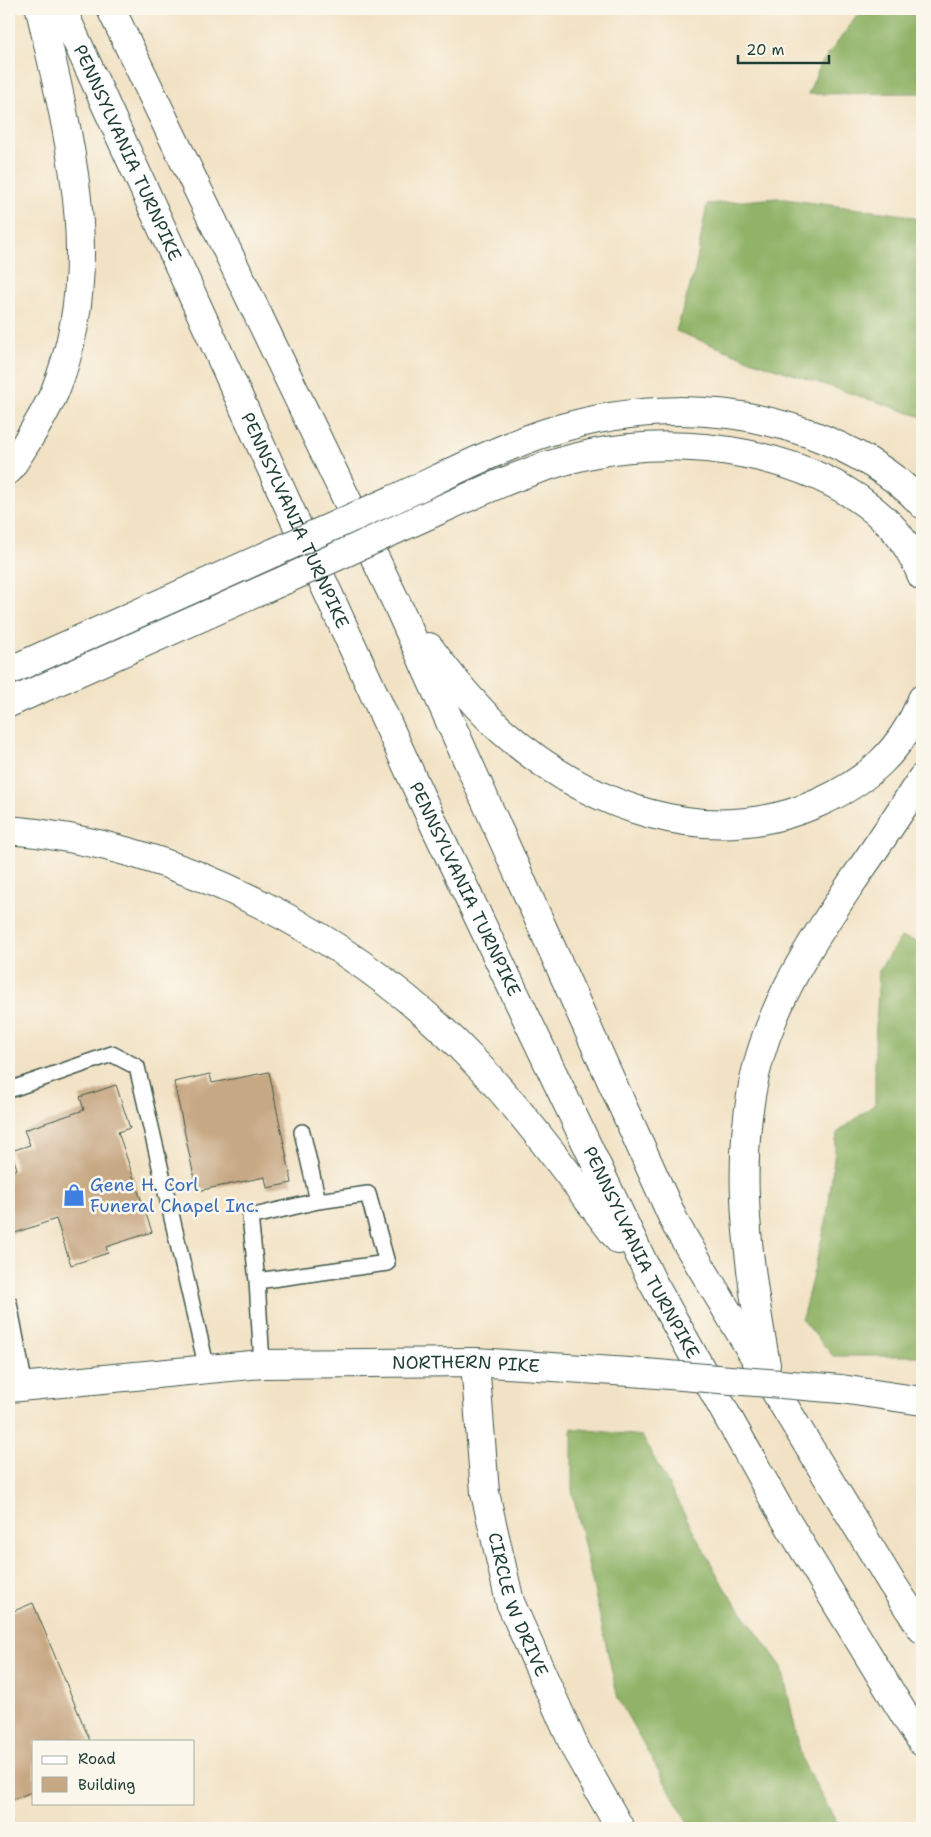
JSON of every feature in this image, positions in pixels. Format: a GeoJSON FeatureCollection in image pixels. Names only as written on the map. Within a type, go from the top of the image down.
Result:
{"type":"FeatureCollection","features":[{"type":"Feature","properties":{"kind":"main road"},"geometry":{"type":"LineString","coordinates":[[9,470],[38,424],[55,392],[67,350],[79,292],[80,219],[75,179],[69,141],[40,9]]}},
{"type":"Feature","properties":{"kind":"main road","name":"PENNSYLVANIA TURNPIKE"},"geometry":{"type":"LineString","coordinates":[[62,9],[417,788],[652,1281],[778,1507],[922,1742]]}},
{"type":"Feature","properties":{"kind":"main road"},"geometry":{"type":"LineString","coordinates":[[112,9],[398,606],[676,1225],[891,1582],[922,1629]]}},
{"type":"Feature","properties":{"kind":"main road"},"geometry":{"type":"LineString","coordinates":[[9,671],[513,446],[547,432],[617,415],[687,410],[758,418],[789,426],[857,454],[886,472],[911,492],[922,504]]}},
{"type":"Feature","properties":{"kind":"main road"},"geometry":{"type":"LineString","coordinates":[[9,703],[493,487],[557,462],[623,448],[686,446],[742,454],[778,462],[809,473],[839,487],[865,503],[886,520],[903,540],[922,576]]}},
{"type":"Feature","properties":{"kind":"main road"},"geometry":{"type":"LineString","coordinates":[[398,606],[474,704],[501,730],[531,754],[585,789],[624,805],[674,820],[709,824],[753,822],[778,818],[826,800],[849,788],[886,758],[901,740],[914,718],[922,699]]}},
{"type":"Feature","properties":{"kind":"main road"},"geometry":{"type":"LineString","coordinates":[[769,1381],[753,1291],[745,1208],[747,1128],[752,1088],[760,1054],[772,1019],[790,980],[815,937],[922,778]]}},
{"type":"Feature","properties":{"kind":"main road"},"geometry":{"type":"LineString","coordinates":[[9,830],[60,837],[104,846],[178,868],[259,903],[297,923],[354,960],[406,999],[474,1061],[510,1100],[652,1281]]}},
{"type":"Feature","properties":{"kind":"main road","name":"NORTHERN PIKE"},"geometry":{"type":"LineString","coordinates":[[17,1388],[262,1364],[475,1362],[646,1373],[841,1390],[922,1401]]}},
{"type":"Feature","properties":{"kind":"main road","name":"CIRCLE W DRIVE"},"geometry":{"type":"LineString","coordinates":[[475,1362],[485,1493],[510,1602],[576,1750],[620,1828]]}},
{"type":"Feature","properties":{"kind":"lane"},"geometry":{"type":"LineString","coordinates":[[9,1090],[112,1054],[137,1067],[207,1369]]}},
{"type":"Feature","properties":{"kind":"lane"},"geometry":{"type":"LineString","coordinates":[[302,1132],[318,1201]]}},
{"type":"Feature","properties":{"kind":"lane"},"geometry":{"type":"LineString","coordinates":[[258,1281],[387,1262],[368,1194],[318,1201],[250,1217],[258,1281],[262,1364]]}},
{"type":"Feature","properties":{"kind":"lane"},"geometry":{"type":"LineString","coordinates":[[9,1303],[17,1388]]}},
{"type":"Feature","properties":{"kind":"green space"},"geometry":{"type":"Polygon","coordinates":[[[874,9],[922,9],[922,93],[808,94],[821,64],[857,16],[874,9]]]}},
{"type":"Feature","properties":{"kind":"green space"},"geometry":{"type":"Polygon","coordinates":[[[777,198],[905,215],[922,221],[922,417],[753,361],[676,331],[695,270],[707,204],[777,198]]]}},
{"type":"Feature","properties":{"kind":"green space"},"geometry":{"type":"Polygon","coordinates":[[[901,937],[922,943],[922,1358],[916,1356],[833,1356],[802,1319],[827,1218],[837,1133],[875,1104],[875,1046],[879,970],[901,937]]]}},
{"type":"Feature","properties":{"kind":"green space"},"geometry":{"type":"Polygon","coordinates":[[[572,1428],[642,1436],[725,1589],[782,1667],[802,1760],[840,1828],[691,1828],[618,1699],[572,1490],[572,1428]]]}},
{"type":"Feature","properties":{"kind":"building"},"geometry":{"type":"Polygon","coordinates":[[[269,1072],[292,1183],[267,1188],[265,1177],[197,1191],[174,1082],[210,1074],[212,1083],[269,1072]]]}},
{"type":"Feature","properties":{"kind":"building","name":"Gene H. Corl Funeral Chapel Inc."},"geometry":{"type":"Polygon","coordinates":[[[116,1085],[130,1128],[118,1132],[152,1232],[106,1247],[108,1253],[71,1265],[56,1219],[9,1235],[9,1172],[17,1169],[11,1151],[30,1145],[24,1130],[84,1110],[80,1097],[116,1085]]]}},
{"type":"Feature","properties":{"kind":"building"},"geometry":{"type":"Polygon","coordinates":[[[33,1603],[90,1740],[32,1740],[32,1792],[9,1801],[9,1613],[33,1603]]]}},
{"type":"Feature","properties":{"kind":"place","name":"Gene H. Corl Funeral Chapel Inc."},"geometry":{"type":"Point","coordinates":[74,1195]}}]}
